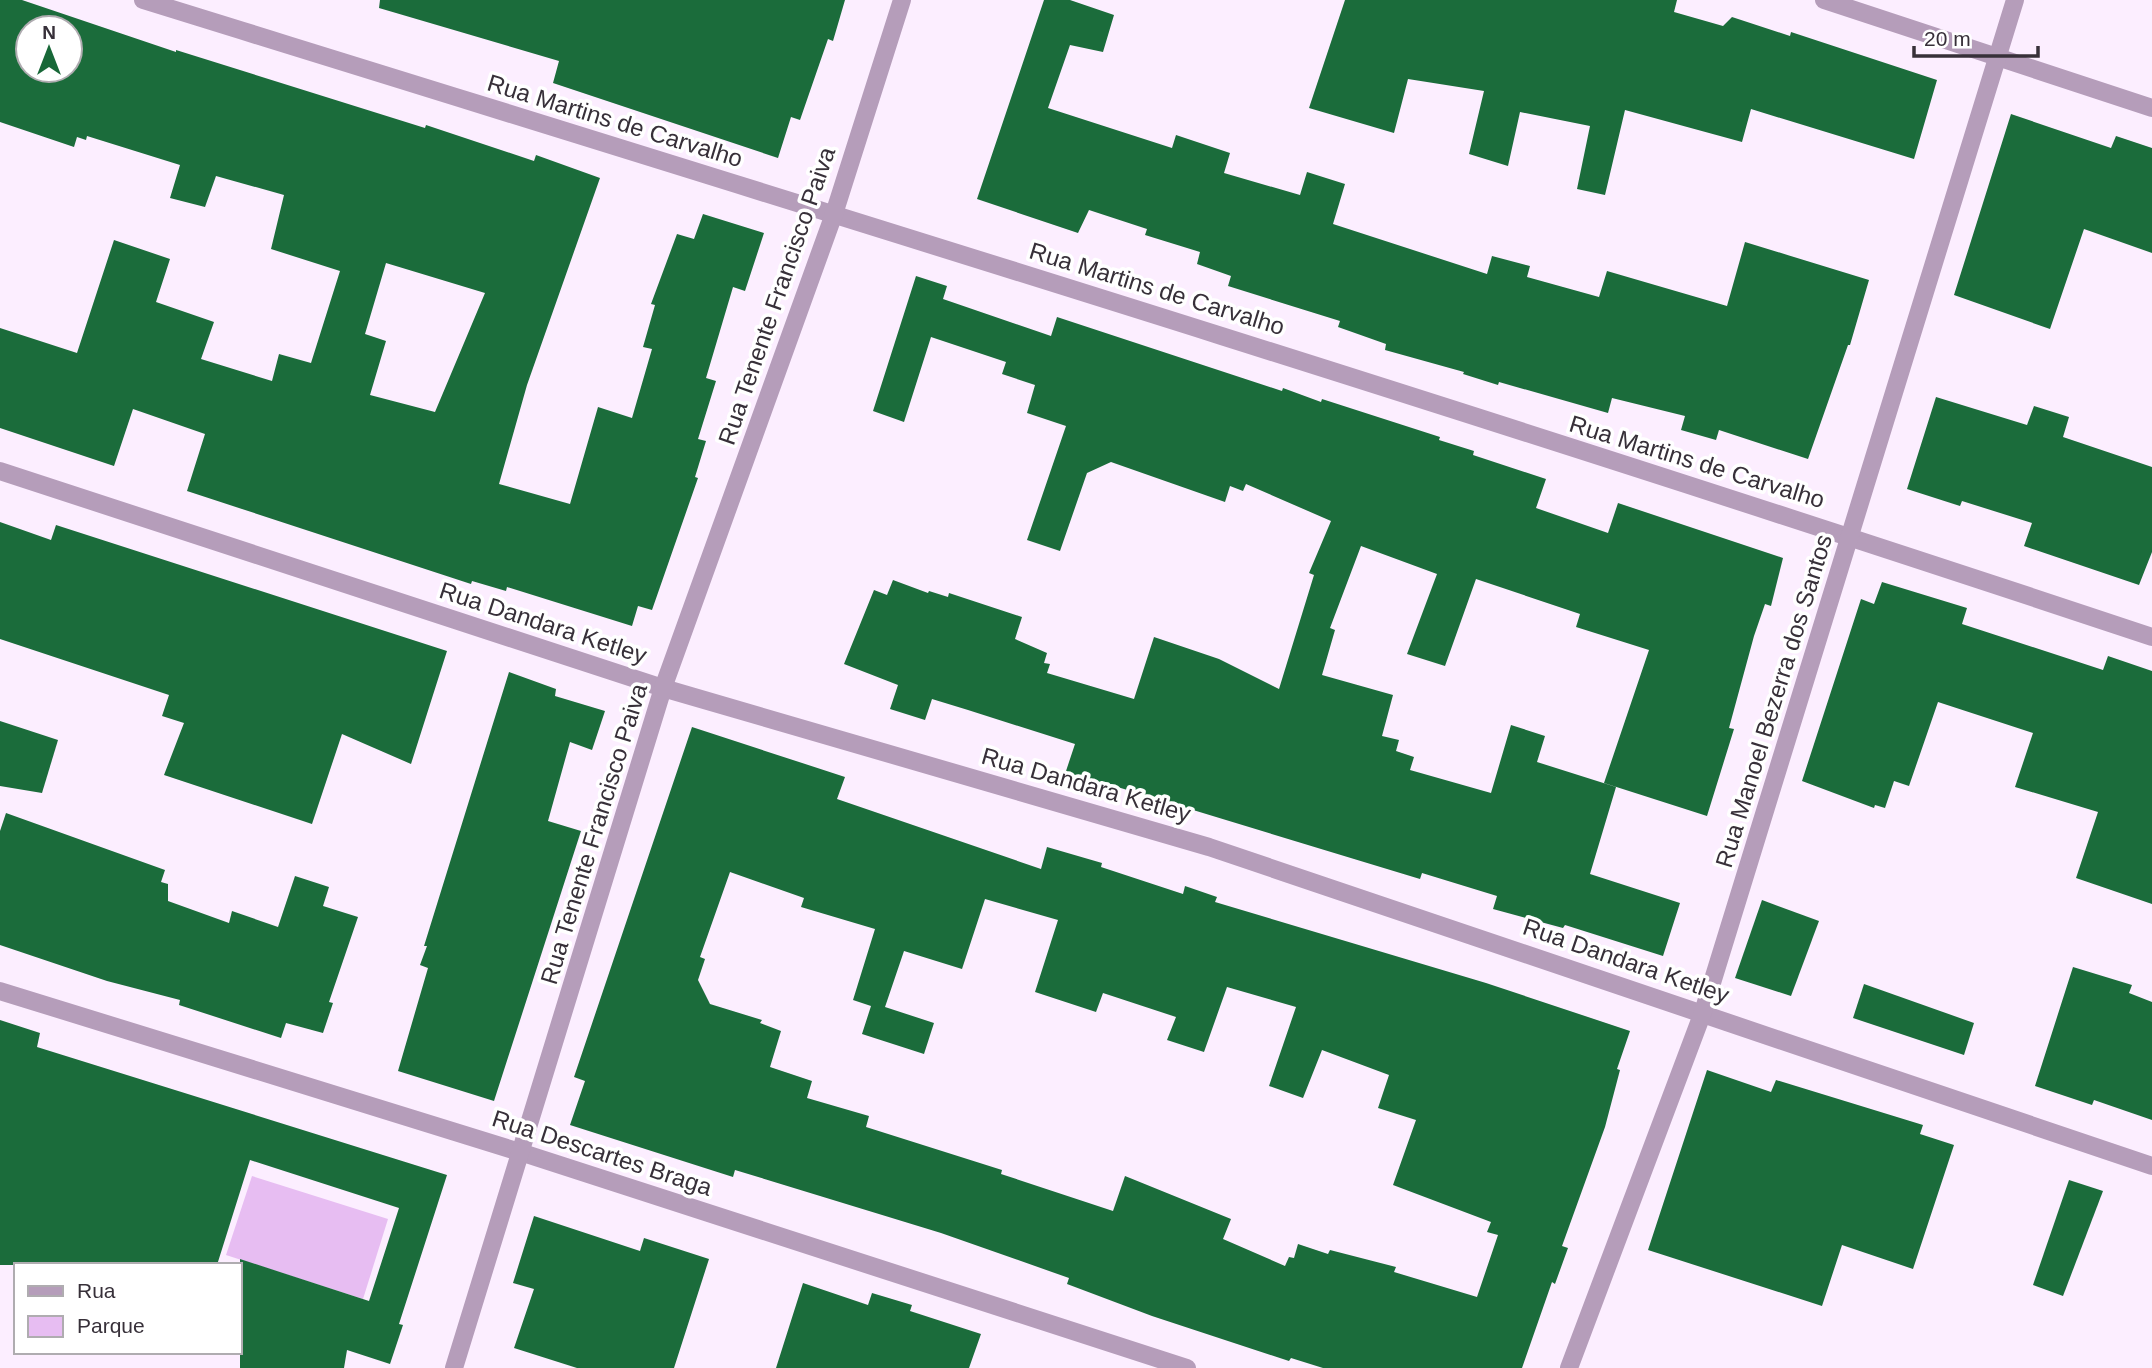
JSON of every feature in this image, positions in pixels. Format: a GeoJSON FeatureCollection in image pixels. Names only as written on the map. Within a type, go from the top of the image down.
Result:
{"type":"FeatureCollection","features":[{"type":"Feature","properties":{"kind":"street","name":"Rua Martins de Carvalho"},"geometry":{"type":"LineString","coordinates":[[144,0],[1378,383],[1604,460],[1851,536],[2152,637]]}},
{"type":"Feature","properties":{"kind":"street","name":"Rua Tenente Francisco Paiva"},"geometry":{"type":"LineString","coordinates":[[454,1368],[523,1153],[663,688],[834,214],[902,0]]}},
{"type":"Feature","properties":{"kind":"street"},"geometry":{"type":"LineString","coordinates":[[1824,0],[2152,108]]}},
{"type":"Feature","properties":{"kind":"street","name":"Rua Manoel Bezerra dos Santos"},"geometry":{"type":"LineString","coordinates":[[1569,1368],[1703,1012],[2015,0]]}},
{"type":"Feature","properties":{"kind":"street","name":"Rua Dandara Ketley"},"geometry":{"type":"LineString","coordinates":[[0,471],[663,688],[1209,847],[2152,1166]]}},
{"type":"Feature","properties":{"kind":"street","name":"Rua Descartes Braga"},"geometry":{"type":"LineString","coordinates":[[0,991],[523,1153],[1187,1368]]}},
{"type":"Feature","properties":{"kind":"green space"},"geometry":{"type":"Polygon","coordinates":[[[252,1176],[388,1219],[363,1299],[226,1255],[252,1176]]]}},
{"type":"Feature","properties":{"kind":"building"},"geometry":{"type":"Polygon","coordinates":[[[0,0],[22,0],[63,14],[14,14],[14,84],[84,84],[84,21],[176,52],[425,128],[426,125],[534,161],[536,155],[600,178],[527,385],[499,484],[570,504],[598,407],[632,418],[652,349],[643,347],[655,305],[651,304],[677,234],[694,239],[703,214],[764,233],[745,291],[733,287],[706,378],[716,381],[698,439],[706,441],[695,477],[698,478],[652,610],[638,606],[632,626],[507,587],[506,591],[472,581],[471,584],[187,491],[205,434],[133,409],[114,466],[0,428],[0,328],[77,353],[114,240],[170,259],[156,302],[214,322],[201,359],[272,381],[279,354],[311,363],[340,271],[271,249],[284,195],[216,176],[205,207],[170,198],[180,165],[87,136],[86,140],[77,137],[74,147],[0,122],[0,0]],[[386,263],[365,334],[386,341],[370,395],[435,412],[485,293],[386,263]]]}},
{"type":"Feature","properties":{"kind":"building"},"geometry":{"type":"Polygon","coordinates":[[[380,0],[845,0],[833,41],[828,39],[800,120],[791,117],[778,158],[553,83],[559,61],[379,8],[380,0]]]}},
{"type":"Feature","properties":{"kind":"building"},"geometry":{"type":"Polygon","coordinates":[[[1044,0],[1070,0],[1114,15],[1103,52],[1070,45],[1048,108],[1172,148],[1176,135],[1230,153],[1224,173],[1300,195],[1307,172],[1345,184],[1333,224],[1487,274],[1492,256],[1530,266],[1527,277],[1599,297],[1607,271],[1727,306],[1745,242],[1869,280],[1850,345],[1808,459],[1719,430],[1716,440],[1681,430],[1685,416],[1612,398],[1608,413],[1499,382],[1498,385],[1463,374],[1464,372],[1385,350],[1386,344],[1338,327],[1340,321],[1228,286],[1231,276],[1197,264],[1200,252],[1145,235],[1147,229],[1089,210],[1078,233],[977,199],[1044,0]]]}},
{"type":"Feature","properties":{"kind":"building"},"geometry":{"type":"Polygon","coordinates":[[[1345,0],[1677,0],[1674,12],[1723,26],[1732,17],[1790,36],[1791,32],[1937,80],[1914,159],[1751,109],[1742,142],[1625,110],[1605,195],[1577,189],[1590,126],[1520,112],[1508,166],[1469,154],[1484,91],[1408,79],[1394,133],[1309,108],[1345,0]]]}},
{"type":"Feature","properties":{"kind":"building"},"geometry":{"type":"Polygon","coordinates":[[[2011,114],[2111,148],[2116,136],[2152,148],[2152,253],[2084,229],[2050,329],[1954,295],[2011,114]]]}},
{"type":"Feature","properties":{"kind":"building"},"geometry":{"type":"Polygon","coordinates":[[[916,276],[947,286],[943,299],[1051,336],[1057,317],[1282,391],[1283,388],[1321,402],[1322,399],[1440,437],[1439,440],[1474,451],[1473,455],[1546,479],[1536,508],[1608,533],[1618,503],[1783,558],[1771,606],[1765,604],[1754,636],[1729,728],[1734,729],[1707,816],[1604,783],[1649,650],[1576,627],[1580,614],[1476,579],[1445,666],[1407,654],[1437,574],[1361,546],[1330,628],[1335,630],[1322,675],[1393,695],[1382,736],[1399,740],[1396,751],[1414,757],[1410,770],[1491,793],[1511,725],[1545,736],[1537,762],[1616,787],[1590,874],[1680,903],[1663,956],[1565,925],[1563,928],[1493,909],[1497,896],[1422,873],[1420,879],[1101,782],[1098,788],[1064,777],[1075,744],[932,699],[925,720],[890,709],[898,685],[844,664],[874,590],[887,595],[893,580],[928,593],[929,591],[948,597],[949,593],[1022,617],[1015,639],[1047,653],[1044,663],[1050,664],[1047,673],[1134,699],[1154,637],[1219,659],[1279,689],[1314,575],[1309,573],[1331,521],[1246,484],[1243,491],[1230,486],[1225,502],[1111,462],[1087,473],[1060,551],[1027,540],[1066,426],[1027,413],[1035,385],[1002,374],[1006,362],[931,337],[904,422],[873,411],[916,276]]]}},
{"type":"Feature","properties":{"kind":"building"},"geometry":{"type":"Polygon","coordinates":[[[1936,397],[2027,425],[2034,406],[2069,417],[2063,437],[2152,467],[2152,552],[2139,585],[2024,546],[2032,523],[1962,501],[1960,506],[1907,489],[1936,397]]]}},
{"type":"Feature","properties":{"kind":"building"},"geometry":{"type":"Polygon","coordinates":[[[0,522],[51,540],[56,525],[447,651],[411,764],[342,734],[312,824],[164,775],[184,723],[162,716],[169,695],[0,639],[0,522]]]}},
{"type":"Feature","properties":{"kind":"building"},"geometry":{"type":"Polygon","coordinates":[[[1882,582],[1967,608],[1962,624],[2103,670],[2108,656],[2152,671],[2152,904],[2076,878],[2098,812],[2015,787],[2033,733],[1938,702],[1909,786],[1894,781],[1885,808],[1875,805],[1874,808],[1802,781],[1861,599],[1874,604],[1882,582]]]}},
{"type":"Feature","properties":{"kind":"building"},"geometry":{"type":"Polygon","coordinates":[[[509,672],[556,689],[555,696],[605,711],[592,750],[570,742],[548,821],[581,831],[494,1101],[398,1071],[428,968],[420,965],[427,946],[424,946],[509,672]]]}},
{"type":"Feature","properties":{"kind":"building"},"geometry":{"type":"Polygon","coordinates":[[[0,721],[58,740],[42,793],[0,786],[0,721]]]}},
{"type":"Feature","properties":{"kind":"building"},"geometry":{"type":"Polygon","coordinates":[[[692,727],[845,777],[837,799],[1041,869],[1047,847],[1102,863],[1101,867],[1183,894],[1185,886],[1217,897],[1215,902],[1486,983],[1630,1031],[1617,1069],[1620,1070],[1605,1127],[1562,1246],[1568,1248],[1555,1284],[1552,1282],[1522,1368],[1323,1368],[1291,1358],[1289,1361],[1152,1316],[1067,1284],[1069,1278],[941,1233],[735,1170],[733,1177],[570,1125],[585,1081],[574,1077],[692,727]],[[730,872],[700,957],[705,959],[698,980],[710,1004],[762,1020],[760,1023],[781,1031],[770,1067],[812,1081],[807,1098],[869,1116],[866,1127],[1002,1170],[1001,1174],[1113,1211],[1125,1176],[1231,1219],[1223,1239],[1285,1266],[1289,1257],[1294,1258],[1298,1244],[1328,1254],[1330,1250],[1396,1267],[1394,1272],[1477,1297],[1498,1235],[1487,1232],[1491,1222],[1393,1185],[1416,1120],[1378,1108],[1389,1075],[1322,1050],[1303,1098],[1269,1086],[1296,1007],[1227,987],[1204,1052],[1167,1040],[1176,1017],[1103,993],[1096,1012],[1035,992],[1058,920],[985,899],[962,969],[904,951],[885,1007],[934,1023],[924,1054],[862,1034],[871,1006],[853,1000],[875,929],[801,907],[804,898],[730,872]]]}},
{"type":"Feature","properties":{"kind":"building"},"geometry":{"type":"Polygon","coordinates":[[[6,813],[165,870],[161,882],[168,884],[168,901],[229,923],[232,911],[278,927],[295,876],[329,887],[323,906],[358,917],[329,1002],[333,1003],[323,1033],[286,1023],[281,1038],[179,1005],[180,1000],[107,981],[0,945],[0,831],[6,813]]]}},
{"type":"Feature","properties":{"kind":"building"},"geometry":{"type":"Polygon","coordinates":[[[1762,900],[1819,921],[1791,996],[1735,978],[1762,900]]]}},
{"type":"Feature","properties":{"kind":"building"},"geometry":{"type":"Polygon","coordinates":[[[2073,967],[2132,985],[2129,993],[2152,1002],[2152,1120],[2094,1100],[2092,1105],[2035,1086],[2073,967]]]}},
{"type":"Feature","properties":{"kind":"building"},"geometry":{"type":"Polygon","coordinates":[[[1864,984],[1974,1023],[1964,1055],[1853,1018],[1864,984]]]}},
{"type":"Feature","properties":{"kind":"building"},"geometry":{"type":"Polygon","coordinates":[[[0,1020],[40,1033],[37,1047],[447,1175],[399,1324],[403,1325],[390,1364],[347,1350],[344,1368],[240,1368],[240,1259],[369,1301],[399,1208],[250,1160],[218,1263],[0,1265],[0,1020]]]}},
{"type":"Feature","properties":{"kind":"building"},"geometry":{"type":"Polygon","coordinates":[[[1707,1070],[1771,1092],[1776,1080],[1923,1125],[1920,1134],[1954,1145],[1913,1269],[1842,1245],[1822,1306],[1648,1250],[1707,1070]]]}},
{"type":"Feature","properties":{"kind":"building"},"geometry":{"type":"Polygon","coordinates":[[[2069,1180],[2103,1191],[2063,1296],[2033,1285],[2069,1180]]]}},
{"type":"Feature","properties":{"kind":"building"},"geometry":{"type":"Polygon","coordinates":[[[534,1216],[640,1251],[644,1238],[709,1259],[674,1368],[577,1368],[514,1348],[534,1289],[513,1283],[534,1216]]]}},
{"type":"Feature","properties":{"kind":"building"},"geometry":{"type":"Polygon","coordinates":[[[803,1283],[868,1305],[872,1293],[912,1305],[910,1311],[981,1334],[969,1368],[776,1368],[803,1283]]]}}]}
